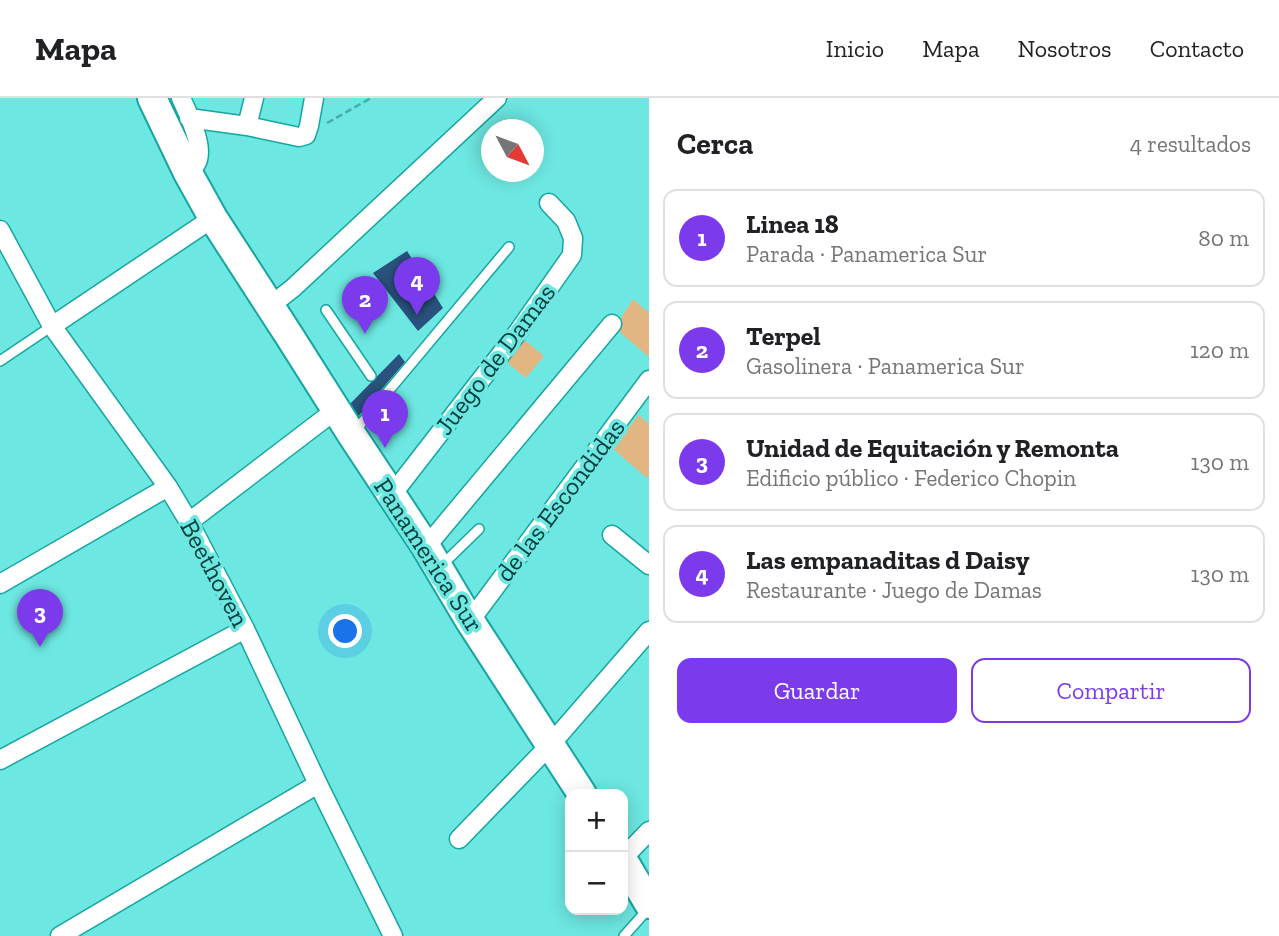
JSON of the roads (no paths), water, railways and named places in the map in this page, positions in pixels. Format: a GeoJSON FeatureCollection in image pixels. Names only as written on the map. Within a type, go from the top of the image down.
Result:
{"type":"FeatureCollection","features":[{"type":"Feature","properties":{"kind":"highway","name":"Panamerica Sur"},"geometry":{"type":"LineString","coordinates":[[152,98],[213,218],[579,789]]}},
{"type":"Feature","properties":{"kind":"highway"},"geometry":{"type":"LineString","coordinates":[[628,868],[649,906]]}},
{"type":"Feature","properties":{"kind":"street"},"geometry":{"type":"LineString","coordinates":[[181,98],[198,138],[198,163],[188,173]]}},
{"type":"Feature","properties":{"kind":"street"},"geometry":{"type":"LineString","coordinates":[[247,126],[254,98]]}},
{"type":"Feature","properties":{"kind":"street"},"geometry":{"type":"LineString","coordinates":[[189,118],[306,135],[314,98]]}},
{"type":"Feature","properties":{"kind":"street"},"geometry":{"type":"LineString","coordinates":[[270,306],[293,288],[497,98]]}},
{"type":"Feature","properties":{"kind":"street","name":"Juego de Damas"},"geometry":{"type":"LineString","coordinates":[[391,496],[518,332],[572,255],[573,238],[566,221],[549,203]]}},
{"type":"Feature","properties":{"kind":"street"},"geometry":{"type":"LineString","coordinates":[[52,326],[213,218]]}},
{"type":"Feature","properties":{"kind":"street","name":"Beethoven"},"geometry":{"type":"LineString","coordinates":[[0,230],[52,326],[168,487],[189,522],[393,936]]}},
{"type":"Feature","properties":{"kind":"street"},"geometry":{"type":"LineString","coordinates":[[432,558],[612,324]]}},
{"type":"Feature","properties":{"kind":"street","name":"de las Escondidas"},"geometry":{"type":"LineString","coordinates":[[470,621],[649,380]]}},
{"type":"Feature","properties":{"kind":"street"},"geometry":{"type":"LineString","coordinates":[[189,522],[337,410]]}},
{"type":"Feature","properties":{"kind":"street"},"geometry":{"type":"LineString","coordinates":[[0,584],[168,487]]}},
{"type":"Feature","properties":{"kind":"street"},"geometry":{"type":"LineString","coordinates":[[612,535],[649,565]]}},
{"type":"Feature","properties":{"kind":"street"},"geometry":{"type":"LineString","coordinates":[[0,761],[244,629]]}},
{"type":"Feature","properties":{"kind":"street"},"geometry":{"type":"LineString","coordinates":[[459,839],[551,744],[649,631]]}},
{"type":"Feature","properties":{"kind":"street"},"geometry":{"type":"LineString","coordinates":[[60,936],[318,784]]}},
{"type":"Feature","properties":{"kind":"street"},"geometry":{"type":"LineString","coordinates":[[628,854],[649,831]]}},
{"type":"Feature","properties":{"kind":"lane"},"geometry":{"type":"LineString","coordinates":[[352,435],[509,247]]}},
{"type":"Feature","properties":{"kind":"lane"},"geometry":{"type":"LineString","coordinates":[[326,310],[372,376]]}},
{"type":"Feature","properties":{"kind":"lane"},"geometry":{"type":"LineString","coordinates":[[0,360],[52,326]]}},
{"type":"Feature","properties":{"kind":"lane"},"geometry":{"type":"LineString","coordinates":[[432,558],[479,529]]}},
{"type":"Feature","properties":{"kind":"lane"},"geometry":{"type":"LineString","coordinates":[[624,936],[649,906]]}},
{"type":"Feature","properties":{"kind":"place","name":"Las empanaditas d Daisy"},"geometry":{"type":"Point","coordinates":[417,315]}},
{"type":"Feature","properties":{"kind":"place","name":"Terpel"},"geometry":{"type":"Point","coordinates":[365,334]}},
{"type":"Feature","properties":{"kind":"place","name":"Linea 18"},"geometry":{"type":"Point","coordinates":[385,448]}},
{"type":"Feature","properties":{"kind":"place","name":"Unidad de Equitación y Remonta"},"geometry":{"type":"Point","coordinates":[40,647]}}]}
